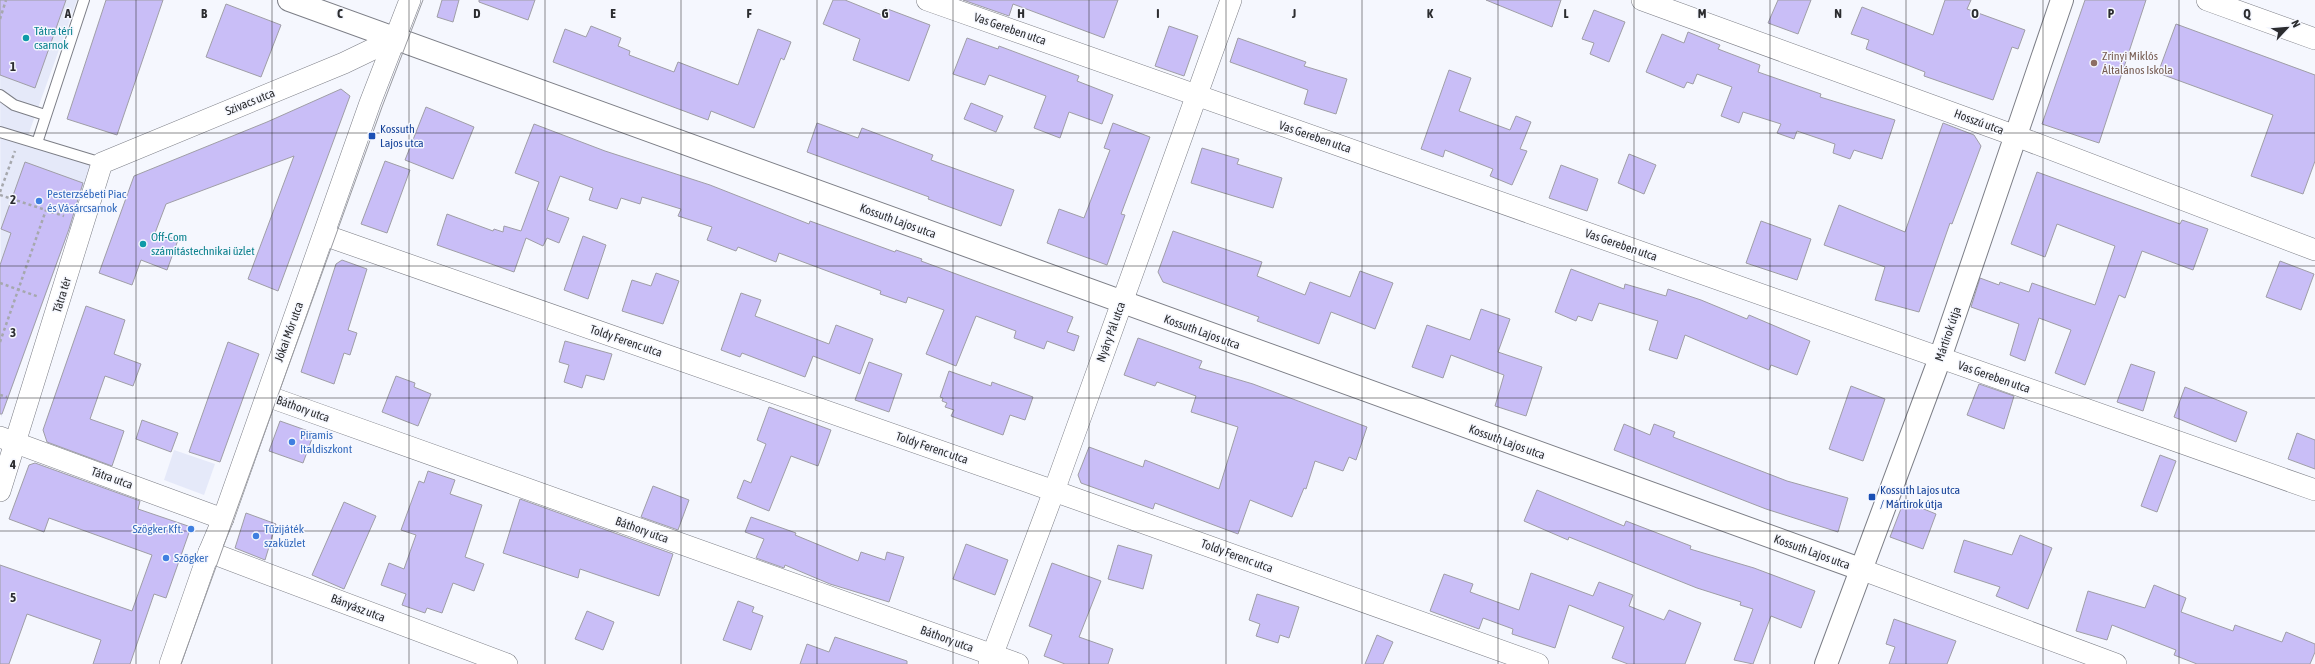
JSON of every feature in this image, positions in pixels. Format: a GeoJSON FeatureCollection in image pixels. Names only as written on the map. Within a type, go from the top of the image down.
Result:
{"type":"FeatureCollection","features":[{"type":"Feature","properties":{"kind":"street","name":"Kossuth Lajos utca"},"geometry":{"type":"LineString","coordinates":[[289,0],[1122,303],[1860,569],[2116,664]]}},
{"type":"Feature","properties":{"kind":"street","name":"Jókai Mór utca"},"geometry":{"type":"LineString","coordinates":[[170,664],[209,552],[223,519],[324,235],[410,0]]}},
{"type":"Feature","properties":{"kind":"street","name":"Vas Gereben utca"},"geometry":{"type":"LineString","coordinates":[[927,0],[2315,490]]}},
{"type":"Feature","properties":{"kind":"street","name":"Nyáry Pál utca"},"geometry":{"type":"LineString","coordinates":[[991,659],[1054,491],[1231,0]]}},
{"type":"Feature","properties":{"kind":"street","name":"Hosszú utca"},"geometry":{"type":"LineString","coordinates":[[1642,0],[2016,136],[2315,250]]}},
{"type":"Feature","properties":{"kind":"street","name":"Mártírok útja"},"geometry":{"type":"LineString","coordinates":[[1826,664],[1860,569],[1940,358],[2062,0]]}},
{"type":"Feature","properties":{"kind":"street"},"geometry":{"type":"LineString","coordinates":[[2208,0],[2315,39]]}},
{"type":"Feature","properties":{"kind":"street","name":"Szivacs utca"},"geometry":{"type":"LineString","coordinates":[[102,163],[344,64],[396,38]]}},
{"type":"Feature","properties":{"kind":"street","name":"Tátra tér"},"geometry":{"type":"LineString","coordinates":[[0,491],[5,442],[60,303],[102,163]]}},
{"type":"Feature","properties":{"kind":"street","name":"Toldy Ferenc utca"},"geometry":{"type":"LineString","coordinates":[[324,235],[1054,491],[1538,664]]}},
{"type":"Feature","properties":{"kind":"street","name":"Báthory utca"},"geometry":{"type":"LineString","coordinates":[[266,396],[991,659],[1018,664]]}},
{"type":"Feature","properties":{"kind":"street","name":"Tátra utca"},"geometry":{"type":"LineString","coordinates":[[5,442],[223,519]]}},
{"type":"Feature","properties":{"kind":"street","name":"Bányász utca"},"geometry":{"type":"LineString","coordinates":[[209,552],[507,664]]}},
{"type":"Feature","properties":{"kind":"lane"},"geometry":{"type":"LineString","coordinates":[[37,143],[84,0]]}},
{"type":"Feature","properties":{"kind":"lane"},"geometry":{"type":"LineString","coordinates":[[0,95],[14,105],[45,115]]}},
{"type":"Feature","properties":{"kind":"lane"},"geometry":{"type":"LineString","coordinates":[[0,132],[102,163]]}},
{"type":"Feature","properties":{"kind":"path"},"geometry":{"type":"LineString","coordinates":[[0,20],[6,0]]}},
{"type":"Feature","properties":{"kind":"path"},"geometry":{"type":"LineString","coordinates":[[10,166],[0,193],[84,222]]}},
{"type":"Feature","properties":{"kind":"path"},"geometry":{"type":"LineString","coordinates":[[0,342],[46,210]]}},
{"type":"Feature","properties":{"kind":"path"},"geometry":{"type":"LineString","coordinates":[[0,283],[60,303]]}},
{"type":"Feature","properties":{"kind":"shaded area","name":"Pesterzsébeti Piac és Vásárcsarnok"},"geometry":{"type":"Polygon","coordinates":[[[0,0],[77,0],[26,141],[93,165],[1,418],[0,0]]]}},
{"type":"Feature","properties":{"kind":"shaded area","name":"Szögker Kft."},"geometry":{"type":"Polygon","coordinates":[[[174,450],[215,464],[204,495],[164,480],[174,450]]]}},
{"type":"Feature","properties":{"kind":"building","name":"Tátra téri csarnok"},"geometry":{"type":"Polygon","coordinates":[[[0,0],[66,0],[35,88],[0,75],[0,0]]]}},
{"type":"Feature","properties":{"kind":"building"},"geometry":{"type":"Polygon","coordinates":[[[106,0],[163,0],[117,135],[67,119],[106,0]]]}},
{"type":"Feature","properties":{"kind":"building"},"geometry":{"type":"Polygon","coordinates":[[[442,0],[459,0],[453,22],[437,17],[442,0]]]}},
{"type":"Feature","properties":{"kind":"building"},"geometry":{"type":"Polygon","coordinates":[[[479,0],[535,0],[528,20],[479,2],[479,0]]]}},
{"type":"Feature","properties":{"kind":"building"},"geometry":{"type":"Polygon","coordinates":[[[833,0],[845,0],[882,15],[885,8],[930,25],[909,81],[853,60],[860,39],[823,24],[833,0]]]}},
{"type":"Feature","properties":{"kind":"building"},"geometry":{"type":"Polygon","coordinates":[[[963,0],[1118,0],[1104,38],[1013,4],[1009,16],[963,0]]]}},
{"type":"Feature","properties":{"kind":"building"},"geometry":{"type":"Polygon","coordinates":[[[1486,0],[1561,0],[1552,27],[1486,0]]]}},
{"type":"Feature","properties":{"kind":"building"},"geometry":{"type":"Polygon","coordinates":[[[1778,0],[1811,0],[1798,34],[1768,23],[1778,0]]]}},
{"type":"Feature","properties":{"kind":"building"},"geometry":{"type":"Polygon","coordinates":[[[1945,0],[1971,0],[1967,9],[2025,30],[2018,49],[2012,47],[1993,100],[1924,76],[1925,72],[1866,49],[1869,40],[1851,34],[1862,7],[1933,35],[1945,0]]]}},
{"type":"Feature","properties":{"kind":"building","name":"Zrínyi Miklós Általános Iskola"},"geometry":{"type":"Polygon","coordinates":[[[2085,0],[2146,0],[2099,143],[2042,124],[2085,0]]]}},
{"type":"Feature","properties":{"kind":"building"},"geometry":{"type":"Polygon","coordinates":[[[226,4],[281,25],[261,77],[206,57],[226,4]]]}},
{"type":"Feature","properties":{"kind":"building"},"geometry":{"type":"Polygon","coordinates":[[[1594,10],[1625,22],[1609,62],[1590,54],[1594,43],[1582,39],[1594,10]]]}},
{"type":"Feature","properties":{"kind":"building"},"geometry":{"type":"Polygon","coordinates":[[[2176,24],[2315,75],[2315,161],[2303,194],[2251,176],[2273,115],[2158,73],[2176,24]]]}},
{"type":"Feature","properties":{"kind":"building"},"geometry":{"type":"Polygon","coordinates":[[[591,26],[621,38],[618,46],[630,51],[629,55],[674,72],[678,62],[738,85],[758,29],[791,42],[784,60],[781,58],[754,128],[711,111],[708,120],[553,62],[565,29],[586,37],[591,26]]]}},
{"type":"Feature","properties":{"kind":"building"},"geometry":{"type":"Polygon","coordinates":[[[1169,26],[1198,36],[1184,76],[1155,66],[1169,26]]]}},
{"type":"Feature","properties":{"kind":"building"},"geometry":{"type":"Polygon","coordinates":[[[1688,32],[1720,45],[1718,49],[1760,65],[1758,72],[1821,94],[1820,97],[1895,120],[1882,159],[1854,150],[1850,159],[1833,153],[1835,144],[1797,131],[1794,139],[1777,133],[1781,124],[1743,112],[1739,123],[1721,116],[1732,87],[1697,74],[1693,84],[1687,82],[1684,88],[1646,72],[1662,34],[1684,43],[1688,32]]]}},
{"type":"Feature","properties":{"kind":"building"},"geometry":{"type":"Polygon","coordinates":[[[967,38],[998,49],[999,46],[1079,76],[1077,81],[1113,95],[1102,124],[1069,112],[1060,138],[1034,128],[1046,96],[989,75],[985,85],[953,74],[967,38]]]}},
{"type":"Feature","properties":{"kind":"building"},"geometry":{"type":"Polygon","coordinates":[[[1238,38],[1306,62],[1304,66],[1347,79],[1336,114],[1304,104],[1308,90],[1230,62],[1238,38]]]}},
{"type":"Feature","properties":{"kind":"building"},"geometry":{"type":"Polygon","coordinates":[[[1449,70],[1471,78],[1459,111],[1510,130],[1516,116],[1531,122],[1520,149],[1527,151],[1512,185],[1490,176],[1493,169],[1445,150],[1443,157],[1421,149],[1449,70]]]}},
{"type":"Feature","properties":{"kind":"building"},"geometry":{"type":"Polygon","coordinates":[[[341,89],[350,96],[278,291],[248,279],[294,156],[166,204],[155,233],[178,240],[167,270],[141,260],[132,285],[99,273],[134,176],[267,122],[341,89]]]}},
{"type":"Feature","properties":{"kind":"building"},"geometry":{"type":"Polygon","coordinates":[[[971,103],[1003,116],[996,132],[964,119],[971,103]]]}},
{"type":"Feature","properties":{"kind":"building"},"geometry":{"type":"Polygon","coordinates":[[[426,107],[474,127],[453,179],[405,160],[426,107]]]}},
{"type":"Feature","properties":{"kind":"building"},"geometry":{"type":"Polygon","coordinates":[[[817,123],[858,138],[862,128],[933,155],[931,160],[1014,190],[1001,226],[928,199],[929,197],[807,152],[817,123]]]}},
{"type":"Feature","properties":{"kind":"building"},"geometry":{"type":"Polygon","coordinates":[[[1113,123],[1150,137],[1121,214],[1125,215],[1107,265],[1047,243],[1059,209],[1084,218],[1110,150],[1104,148],[1113,123]]]}},
{"type":"Feature","properties":{"kind":"building"},"geometry":{"type":"Polygon","coordinates":[[[1943,123],[1974,135],[1981,146],[1952,224],[1950,223],[1919,312],[1875,300],[1885,267],[1824,245],[1839,205],[1905,232],[1943,123]]]}},
{"type":"Feature","properties":{"kind":"building"},"geometry":{"type":"Polygon","coordinates":[[[534,124],[605,151],[710,185],[809,224],[810,221],[895,252],[896,250],[922,259],[921,261],[1073,317],[1067,332],[1079,336],[1074,351],[1047,341],[1044,349],[1014,338],[1016,331],[976,316],[956,366],[926,354],[944,310],[908,297],[906,303],[880,294],[881,291],[779,253],[776,262],[738,247],[736,251],[707,240],[712,227],[678,216],[681,209],[642,197],[640,204],[621,198],[617,209],[589,200],[593,188],[560,176],[547,210],[569,218],[559,243],[547,238],[543,246],[526,238],[514,272],[437,245],[447,214],[493,231],[494,229],[503,232],[504,226],[521,231],[539,182],[515,173],[534,124]]]}},
{"type":"Feature","properties":{"kind":"building"},"geometry":{"type":"Polygon","coordinates":[[[1202,148],[1239,159],[1237,164],[1282,178],[1273,208],[1191,183],[1202,148]]]}},
{"type":"Feature","properties":{"kind":"building"},"geometry":{"type":"Polygon","coordinates":[[[1629,154],[1656,165],[1644,194],[1618,183],[1629,154]]]}},
{"type":"Feature","properties":{"kind":"building"},"geometry":{"type":"Polygon","coordinates":[[[385,161],[410,170],[387,233],[361,224],[385,161]]]}},
{"type":"Feature","properties":{"kind":"building"},"geometry":{"type":"Polygon","coordinates":[[[25,162],[83,183],[69,229],[2,414],[0,414],[0,265],[11,233],[1,229],[25,162]]]}},
{"type":"Feature","properties":{"kind":"building"},"geometry":{"type":"Polygon","coordinates":[[[1561,165],[1598,179],[1587,211],[1549,198],[1561,165]]]}},
{"type":"Feature","properties":{"kind":"building"},"geometry":{"type":"Polygon","coordinates":[[[2037,172],[2180,224],[2182,220],[2208,229],[2193,270],[2142,251],[2125,298],[2119,295],[2085,385],[2055,373],[2071,330],[2039,318],[2025,361],[2010,355],[2019,324],[1971,307],[1980,278],[1999,285],[2000,282],[2029,292],[2032,283],[2095,305],[2115,246],[2057,224],[2045,257],[2011,244],[2037,172]]]}},
{"type":"Feature","properties":{"kind":"building"},"geometry":{"type":"Polygon","coordinates":[[[1761,221],[1811,239],[1797,280],[1746,263],[1761,221]]]}},
{"type":"Feature","properties":{"kind":"building"},"geometry":{"type":"Polygon","coordinates":[[[1173,231],[1262,262],[1257,276],[1305,295],[1310,282],[1350,297],[1360,271],[1393,283],[1375,329],[1331,312],[1319,344],[1257,321],[1259,317],[1163,282],[1158,272],[1173,231]]]}},
{"type":"Feature","properties":{"kind":"building"},"geometry":{"type":"Polygon","coordinates":[[[583,236],[606,245],[588,299],[564,290],[583,236]]]}},
{"type":"Feature","properties":{"kind":"building"},"geometry":{"type":"Polygon","coordinates":[[[342,260],[367,269],[348,330],[357,333],[350,355],[344,353],[334,384],[301,372],[336,264],[342,260]]]}},
{"type":"Feature","properties":{"kind":"building"},"geometry":{"type":"Polygon","coordinates":[[[2280,261],[2314,274],[2301,310],[2266,297],[2280,261]]]}},
{"type":"Feature","properties":{"kind":"building"},"geometry":{"type":"Polygon","coordinates":[[[1571,269],[1624,289],[1625,284],[1666,296],[1668,289],[1701,300],[1747,319],[1749,315],[1810,341],[1797,375],[1771,365],[1769,370],[1685,335],[1677,359],[1649,350],[1658,321],[1599,303],[1592,321],[1578,316],[1576,321],[1555,312],[1571,269]]]}},
{"type":"Feature","properties":{"kind":"building"},"geometry":{"type":"Polygon","coordinates":[[[656,273],[679,281],[663,324],[622,311],[632,280],[651,286],[656,273]]]}},
{"type":"Feature","properties":{"kind":"building"},"geometry":{"type":"Polygon","coordinates":[[[741,293],[761,300],[755,316],[829,344],[836,325],[873,339],[860,374],[813,356],[805,377],[742,353],[740,357],[721,350],[741,293]]]}},
{"type":"Feature","properties":{"kind":"building"},"geometry":{"type":"Polygon","coordinates":[[[86,306],[125,320],[114,354],[141,364],[133,386],[105,376],[90,419],[124,431],[112,466],[47,442],[43,430],[86,306]]]}},
{"type":"Feature","properties":{"kind":"building"},"geometry":{"type":"Polygon","coordinates":[[[1481,309],[1510,319],[1498,352],[1542,367],[1526,416],[1495,406],[1504,375],[1451,355],[1443,378],[1412,367],[1427,325],[1470,340],[1481,309]]]}},
{"type":"Feature","properties":{"kind":"building"},"geometry":{"type":"Polygon","coordinates":[[[1138,338],[1202,361],[1199,368],[1253,384],[1367,427],[1356,460],[1349,457],[1343,471],[1315,461],[1306,489],[1304,488],[1292,517],[1250,500],[1238,534],[1155,503],[1153,509],[1081,483],[1078,475],[1089,447],[1143,467],[1145,460],[1219,489],[1238,427],[1191,412],[1196,396],[1157,382],[1155,386],[1124,375],[1138,338]]]}},
{"type":"Feature","properties":{"kind":"building"},"geometry":{"type":"Polygon","coordinates":[[[565,341],[612,354],[604,380],[586,375],[582,388],[564,382],[569,365],[559,362],[565,341]]]}},
{"type":"Feature","properties":{"kind":"building"},"geometry":{"type":"Polygon","coordinates":[[[228,342],[259,354],[220,462],[189,452],[228,342]]]}},
{"type":"Feature","properties":{"kind":"building"},"geometry":{"type":"Polygon","coordinates":[[[869,362],[902,374],[889,412],[855,400],[869,362]]]}},
{"type":"Feature","properties":{"kind":"building"},"geometry":{"type":"Polygon","coordinates":[[[2131,364],[2155,372],[2143,411],[2117,402],[2131,364]]]}},
{"type":"Feature","properties":{"kind":"building"},"geometry":{"type":"Polygon","coordinates":[[[949,371],[991,386],[992,382],[1033,397],[1025,420],[1010,415],[1003,435],[951,416],[954,410],[945,407],[947,403],[942,401],[943,398],[940,397],[949,371]]]}},
{"type":"Feature","properties":{"kind":"building"},"geometry":{"type":"Polygon","coordinates":[[[396,376],[415,383],[414,387],[431,394],[418,426],[382,412],[396,376]]]}},
{"type":"Feature","properties":{"kind":"building"},"geometry":{"type":"Polygon","coordinates":[[[1979,384],[2014,396],[2004,429],[1967,415],[1979,384]]]}},
{"type":"Feature","properties":{"kind":"building"},"geometry":{"type":"Polygon","coordinates":[[[1851,386],[1885,399],[1863,461],[1829,449],[1851,386]]]}},
{"type":"Feature","properties":{"kind":"building"},"geometry":{"type":"Polygon","coordinates":[[[2185,387],[2247,412],[2236,442],[2174,417],[2185,387]]]}},
{"type":"Feature","properties":{"kind":"building"},"geometry":{"type":"Polygon","coordinates":[[[769,407],[831,430],[818,466],[791,456],[769,511],[737,498],[744,480],[751,483],[766,444],[757,440],[769,407]]]}},
{"type":"Feature","properties":{"kind":"building"},"geometry":{"type":"Polygon","coordinates":[[[142,420],[178,433],[171,452],[136,439],[142,420]]]}},
{"type":"Feature","properties":{"kind":"building","name":"Piramis Italdiszkont"},"geometry":{"type":"Polygon","coordinates":[[[280,421],[314,433],[303,463],[269,451],[280,421]]]}},
{"type":"Feature","properties":{"kind":"building"},"geometry":{"type":"Polygon","coordinates":[[[1624,424],[1650,435],[1654,424],[1675,432],[1673,437],[1787,481],[1848,498],[1838,532],[1766,509],[1614,450],[1624,424]]]}},
{"type":"Feature","properties":{"kind":"building"},"geometry":{"type":"Polygon","coordinates":[[[2297,433],[2315,440],[2315,469],[2288,459],[2297,433]]]}},
{"type":"Feature","properties":{"kind":"building"},"geometry":{"type":"Polygon","coordinates":[[[2160,455],[2176,461],[2157,512],[2141,506],[2160,455]]]}},
{"type":"Feature","properties":{"kind":"building"},"geometry":{"type":"Polygon","coordinates":[[[35,463],[140,501],[138,509],[191,527],[166,598],[154,594],[130,664],[93,664],[101,640],[27,614],[9,664],[0,664],[0,565],[132,611],[152,555],[49,518],[44,532],[9,519],[29,465],[35,463]]]}},
{"type":"Feature","properties":{"kind":"building"},"geometry":{"type":"Polygon","coordinates":[[[428,471],[455,480],[450,494],[482,505],[465,557],[484,564],[474,591],[453,583],[442,613],[427,608],[425,613],[402,605],[406,594],[381,585],[389,563],[404,569],[416,535],[401,530],[419,481],[424,483],[428,471]]]}},
{"type":"Feature","properties":{"kind":"building"},"geometry":{"type":"Polygon","coordinates":[[[653,486],[689,500],[678,530],[641,517],[653,486]]]}},
{"type":"Feature","properties":{"kind":"building"},"geometry":{"type":"Polygon","coordinates":[[[1537,490],[1624,526],[1626,521],[1691,546],[1690,549],[1754,568],[1815,591],[1801,628],[1771,616],[1753,664],[1734,660],[1753,609],[1740,605],[1741,602],[1697,588],[1569,537],[1568,540],[1524,521],[1537,490]]]}},
{"type":"Feature","properties":{"kind":"building"},"geometry":{"type":"Polygon","coordinates":[[[520,499],[673,554],[659,596],[580,569],[578,578],[503,553],[520,499]]]}},
{"type":"Feature","properties":{"kind":"building"},"geometry":{"type":"Polygon","coordinates":[[[1904,501],[1936,514],[1923,549],[1890,537],[1904,501]]]}},
{"type":"Feature","properties":{"kind":"building"},"geometry":{"type":"Polygon","coordinates":[[[344,502],[376,516],[344,589],[312,575],[344,502]]]}},
{"type":"Feature","properties":{"kind":"building","name":"Tűzijáték szaküzlet"},"geometry":{"type":"Polygon","coordinates":[[[246,513],[276,524],[265,560],[235,548],[246,513]]]}},
{"type":"Feature","properties":{"kind":"building"},"geometry":{"type":"Polygon","coordinates":[[[751,517],[796,533],[795,535],[858,561],[861,552],[885,560],[887,552],[904,557],[889,602],[830,584],[785,565],[784,568],[756,558],[764,539],[745,532],[751,517]]]}},
{"type":"Feature","properties":{"kind":"building"},"geometry":{"type":"Polygon","coordinates":[[[2020,535],[2052,548],[2028,609],[1996,596],[2000,587],[1954,572],[1964,540],[2012,555],[2020,535]]]}},
{"type":"Feature","properties":{"kind":"building"},"geometry":{"type":"Polygon","coordinates":[[[966,544],[1008,560],[995,595],[953,579],[966,544]]]}},
{"type":"Feature","properties":{"kind":"building"},"geometry":{"type":"Polygon","coordinates":[[[1118,545],[1152,555],[1143,589],[1108,579],[1118,545]]]}},
{"type":"Feature","properties":{"kind":"building"},"geometry":{"type":"Polygon","coordinates":[[[1052,563],[1101,581],[1079,637],[1113,649],[1108,664],[1065,664],[1044,656],[1052,635],[1029,626],[1052,563]]]}},
{"type":"Feature","properties":{"kind":"building"},"geometry":{"type":"Polygon","coordinates":[[[1531,573],[1593,596],[1599,582],[1633,595],[1629,606],[1664,620],[1669,610],[1701,623],[1685,664],[1628,664],[1612,658],[1624,627],[1569,605],[1555,648],[1512,634],[1513,629],[1483,618],[1479,629],[1430,611],[1444,574],[1473,584],[1470,592],[1519,610],[1531,573]]]}},
{"type":"Feature","properties":{"kind":"building"},"geometry":{"type":"Polygon","coordinates":[[[2154,585],[2186,598],[2181,612],[2233,631],[2235,625],[2282,642],[2286,632],[2315,644],[2315,652],[2310,664],[2197,664],[2174,655],[2176,650],[2112,625],[2107,640],[2076,631],[2088,591],[2145,608],[2154,585]]]}},
{"type":"Feature","properties":{"kind":"building"},"geometry":{"type":"Polygon","coordinates":[[[1257,594],[1299,607],[1289,638],[1280,635],[1278,643],[1256,636],[1260,624],[1249,620],[1257,594]]]}},
{"type":"Feature","properties":{"kind":"building"},"geometry":{"type":"Polygon","coordinates":[[[738,601],[754,607],[752,612],[763,616],[751,650],[723,640],[738,601]]]}},
{"type":"Feature","properties":{"kind":"building"},"geometry":{"type":"Polygon","coordinates":[[[587,611],[614,622],[603,650],[575,639],[587,611]]]}},
{"type":"Feature","properties":{"kind":"building"},"geometry":{"type":"Polygon","coordinates":[[[1894,619],[1956,641],[1947,664],[1889,664],[1895,647],[1886,644],[1894,619]]]}},
{"type":"Feature","properties":{"kind":"building"},"geometry":{"type":"Polygon","coordinates":[[[1377,635],[1393,642],[1383,664],[1365,664],[1377,635]]]}},
{"type":"Feature","properties":{"kind":"building"},"geometry":{"type":"Polygon","coordinates":[[[835,637],[907,661],[907,664],[800,664],[807,644],[829,652],[835,637]]]}},
{"type":"Feature","properties":{"kind":"tram line"},"geometry":{"type":"LineString","coordinates":[[181,664],[382,107],[423,0]]}},
{"type":"Feature","properties":{"kind":"place","name":"Tátra téri csarnok"},"geometry":{"type":"Point","coordinates":[26,38]}},
{"type":"Feature","properties":{"kind":"place","name":"Zrínyi Miklós Általános Iskola"},"geometry":{"type":"Point","coordinates":[2094,63]}},
{"type":"Feature","properties":{"kind":"place","name":"Kossuth Lajos utca"},"geometry":{"type":"Point","coordinates":[372,136]}},
{"type":"Feature","properties":{"kind":"place","name":"Pesterzsébeti Piac és Vásárcsarnok"},"geometry":{"type":"Point","coordinates":[39,201]}},
{"type":"Feature","properties":{"kind":"place","name":"Off-Com számítástechnikai üzlet"},"geometry":{"type":"Point","coordinates":[143,244]}},
{"type":"Feature","properties":{"kind":"place","name":"Piramis Italdiszkont"},"geometry":{"type":"Point","coordinates":[292,442]}},
{"type":"Feature","properties":{"kind":"place","name":"Kossuth Lajos utca / Mártírok útja"},"geometry":{"type":"Point","coordinates":[1872,497]}},
{"type":"Feature","properties":{"kind":"place","name":"Szögker Kft."},"geometry":{"type":"Point","coordinates":[191,529]}},
{"type":"Feature","properties":{"kind":"place","name":"Tűzijáték szaküzlet"},"geometry":{"type":"Point","coordinates":[256,536]}},
{"type":"Feature","properties":{"kind":"place","name":"Szögker"},"geometry":{"type":"Point","coordinates":[166,558]}}]}
